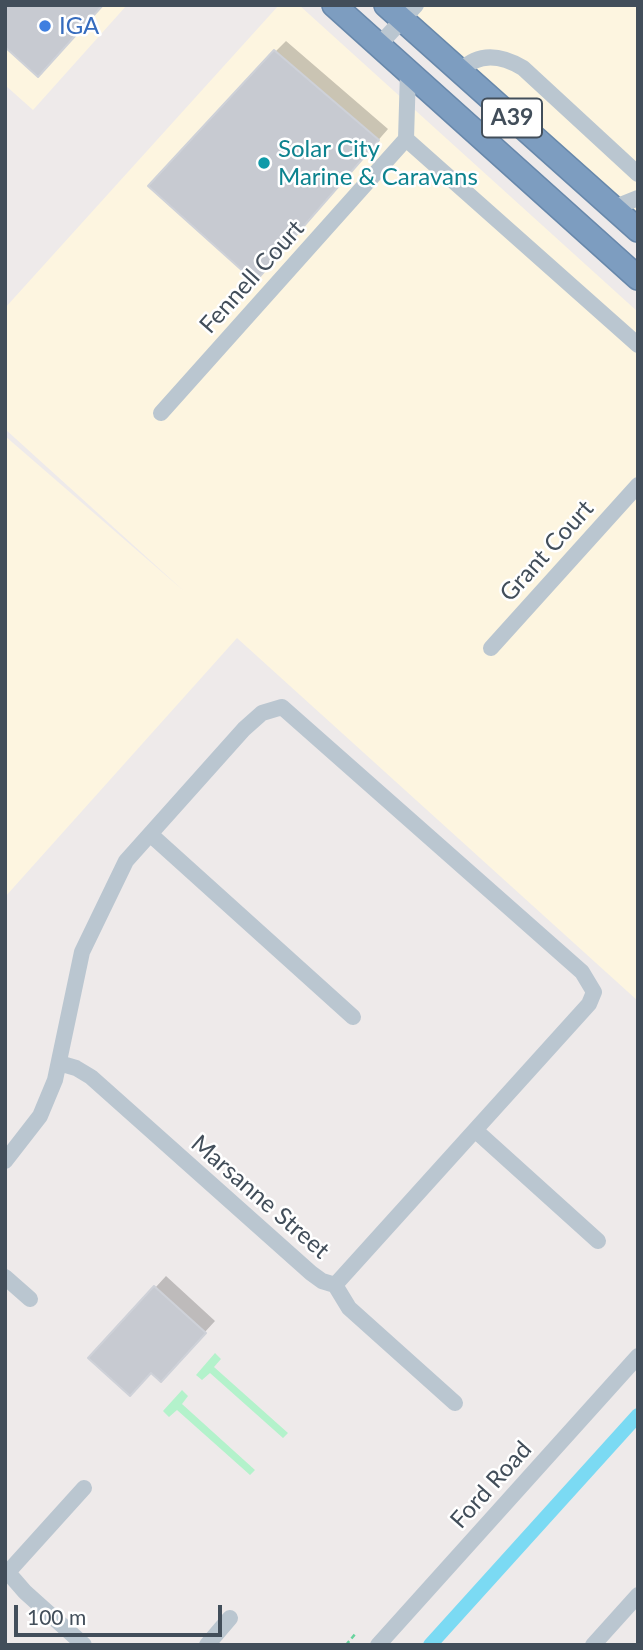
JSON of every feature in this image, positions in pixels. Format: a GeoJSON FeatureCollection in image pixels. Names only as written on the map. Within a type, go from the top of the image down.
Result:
{"type":"FeatureCollection","features":[{"type":"Feature","properties":{"kind":"highway","name":"A39"},"geometry":{"type":"LineString","coordinates":[[334,5],[638,278]]}},
{"type":"Feature","properties":{"kind":"highway","name":"A39"},"geometry":{"type":"LineString","coordinates":[[401,10],[460,71],[638,230]]}},
{"type":"Feature","properties":{"kind":"highway"},"geometry":{"type":"LineString","coordinates":[[460,71],[453,94],[461,120]]}},
{"type":"Feature","properties":{"kind":"street"},"geometry":{"type":"LineString","coordinates":[[379,45],[401,10]]}},
{"type":"Feature","properties":{"kind":"street"},"geometry":{"type":"LineString","coordinates":[[460,71],[469,62],[480,57],[496,57],[523,68],[638,174]]}},
{"type":"Feature","properties":{"kind":"street"},"geometry":{"type":"LineString","coordinates":[[408,72],[406,139],[638,345]]}},
{"type":"Feature","properties":{"kind":"street","name":"Fennell Court"},"geometry":{"type":"LineString","coordinates":[[161,413],[406,139]]}},
{"type":"Feature","properties":{"kind":"street"},"geometry":{"type":"LineString","coordinates":[[613,208],[638,198]]}},
{"type":"Feature","properties":{"kind":"street","name":"Grant Court"},"geometry":{"type":"LineString","coordinates":[[491,648],[638,485]]}},
{"type":"Feature","properties":{"kind":"street"},"geometry":{"type":"LineString","coordinates":[[5,1161],[40,1116],[55,1080],[82,952],[126,861],[244,729],[262,713],[282,707],[582,972],[594,992],[589,1004],[335,1286]]}},
{"type":"Feature","properties":{"kind":"street"},"geometry":{"type":"LineString","coordinates":[[150,834],[353,1017]]}},
{"type":"Feature","properties":{"kind":"street","name":"Marsanne Street"},"geometry":{"type":"LineString","coordinates":[[59,1063],[76,1068],[91,1077],[311,1273],[335,1286],[349,1308],[454,1403]]}},
{"type":"Feature","properties":{"kind":"street"},"geometry":{"type":"LineString","coordinates":[[475,1130],[598,1241]]}},
{"type":"Feature","properties":{"kind":"street"},"geometry":{"type":"LineString","coordinates":[[5,1277],[30,1299]]}},
{"type":"Feature","properties":{"kind":"street","name":"Ford Road"},"geometry":{"type":"LineString","coordinates":[[378,1645],[638,1356]]}},
{"type":"Feature","properties":{"kind":"street"},"geometry":{"type":"LineString","coordinates":[[84,1488],[7,1570],[25,1592],[84,1645]]}},
{"type":"Feature","properties":{"kind":"street"},"geometry":{"type":"LineString","coordinates":[[593,1645],[638,1595]]}},
{"type":"Feature","properties":{"kind":"street"},"geometry":{"type":"LineString","coordinates":[[206,1645],[230,1618]]}},
{"type":"Feature","properties":{"kind":"path"},"geometry":{"type":"LineString","coordinates":[[346,1645],[356,1633]]}},
{"type":"Feature","properties":{"kind":"shaded area"},"geometry":{"type":"Polygon","coordinates":[[[5,5],[127,5],[33,110],[5,85],[5,5]]]}},
{"type":"Feature","properties":{"kind":"shaded area"},"geometry":{"type":"Polygon","coordinates":[[[279,5],[299,5],[638,312],[638,1001],[237,638],[5,897],[5,436],[185,592],[5,429],[5,308],[279,5]]]}},
{"type":"Feature","properties":{"kind":"shaded area"},"geometry":{"type":"Polygon","coordinates":[[[400,5],[638,5],[638,223],[400,5]]]}},
{"type":"Feature","properties":{"kind":"green space"},"geometry":{"type":"Polygon","coordinates":[[[215,1353],[221,1359],[214,1367],[288,1433],[283,1438],[210,1373],[202,1380],[196,1375],[215,1353]]]}},
{"type":"Feature","properties":{"kind":"green space"},"geometry":{"type":"Polygon","coordinates":[[[182,1390],[188,1396],[182,1404],[255,1470],[250,1475],[177,1410],[169,1417],[163,1411],[182,1390]]]}},
{"type":"Feature","properties":{"kind":"building","name":"IGA"},"geometry":{"type":"Polygon","coordinates":[[[5,5],[103,5],[38,77],[5,47],[5,5]]]}},
{"type":"Feature","properties":{"kind":"building","name":"Solar City Marine & Caravans"},"geometry":{"type":"Polygon","coordinates":[[[274,50],[379,140],[255,282],[148,186],[274,50]]]}},
{"type":"Feature","properties":{"kind":"building"},"geometry":{"type":"Polygon","coordinates":[[[154,1286],[206,1333],[161,1382],[151,1373],[130,1396],[88,1358],[154,1286]]]}},
{"type":"Feature","properties":{"kind":"waterway"},"geometry":{"type":"LineString","coordinates":[[430,1645],[638,1415]]}},
{"type":"Feature","properties":{"kind":"place","name":"IGA"},"geometry":{"type":"Point","coordinates":[45,26]}},
{"type":"Feature","properties":{"kind":"place","name":"Solar City Marine & Caravans"},"geometry":{"type":"Point","coordinates":[264,163]}}]}
